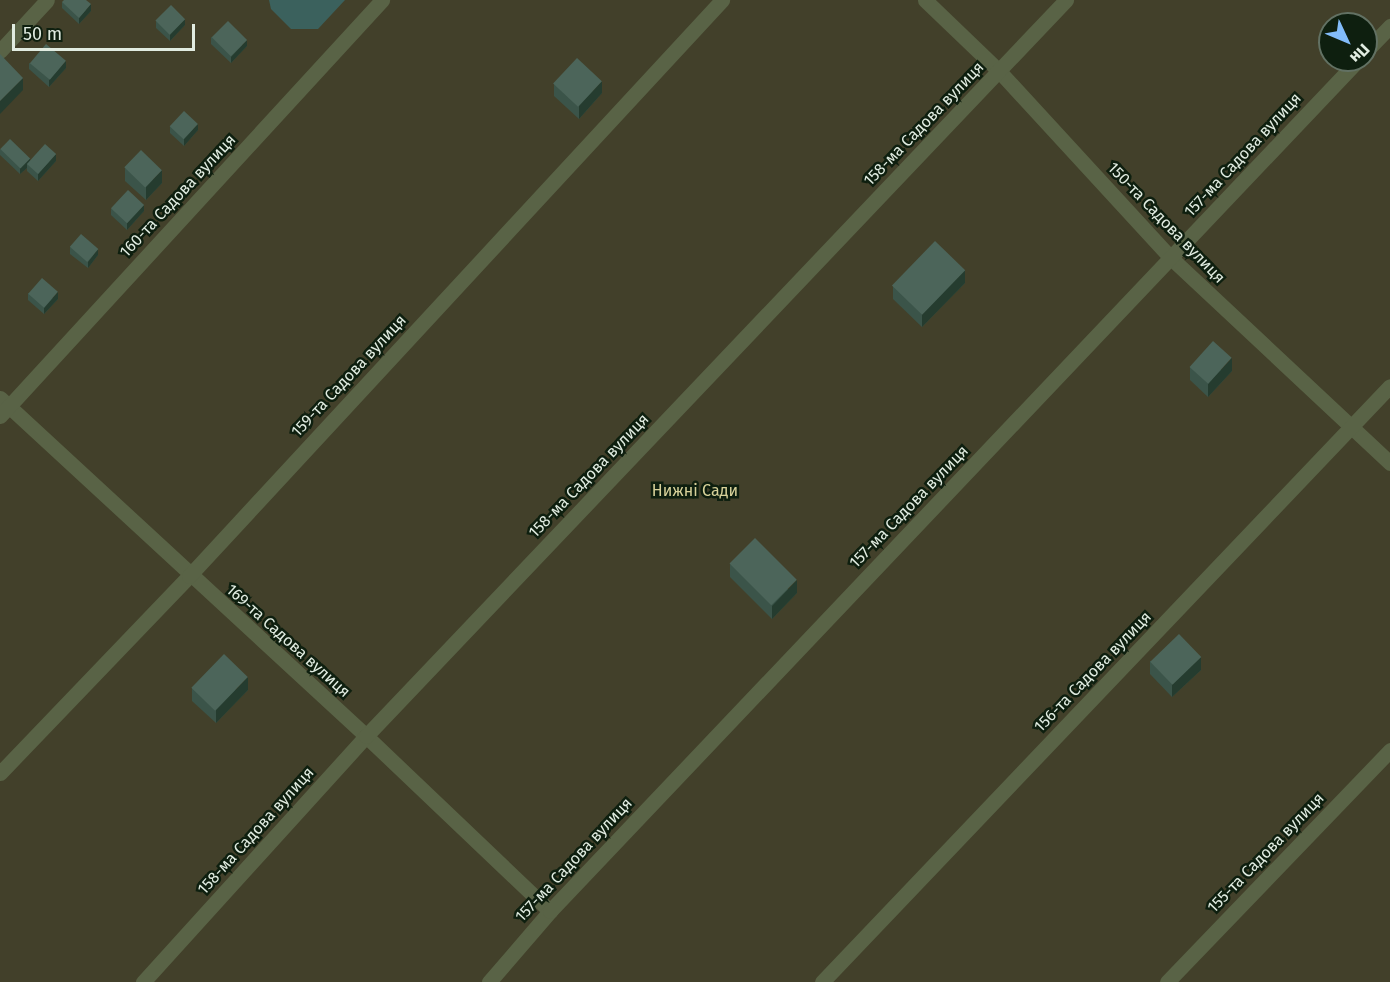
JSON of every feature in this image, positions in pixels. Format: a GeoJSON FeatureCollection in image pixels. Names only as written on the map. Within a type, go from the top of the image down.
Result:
{"type":"FeatureCollection","features":[{"type":"Feature","properties":{"kind":"street"},"geometry":{"type":"LineString","coordinates":[[0,51],[47,0]]}},
{"type":"Feature","properties":{"kind":"street","name":"160-та Садова вулиця"},"geometry":{"type":"LineString","coordinates":[[3,407],[382,0]]}},
{"type":"Feature","properties":{"kind":"street","name":"159-та Садова вулиця"},"geometry":{"type":"LineString","coordinates":[[0,773],[189,576],[722,0]]}},
{"type":"Feature","properties":{"kind":"street","name":"150-та Садова вулиця"},"geometry":{"type":"LineString","coordinates":[[925,0],[999,71],[1171,258],[1390,463]]}},
{"type":"Feature","properties":{"kind":"street","name":"158-ма Садова вулиця"},"geometry":{"type":"LineString","coordinates":[[143,982],[366,736],[1066,0]]}},
{"type":"Feature","properties":{"kind":"street"},"geometry":{"type":"LineString","coordinates":[[1378,38],[1390,26]]}},
{"type":"Feature","properties":{"kind":"street","name":"157-ма Садова вулиця"},"geometry":{"type":"LineString","coordinates":[[489,982],[550,911],[1347,72]]}},
{"type":"Feature","properties":{"kind":"street","name":"156-та Садова вулиця"},"geometry":{"type":"LineString","coordinates":[[822,982],[1390,386]]}},
{"type":"Feature","properties":{"kind":"street","name":"169-та Садова вулиця"},"geometry":{"type":"LineString","coordinates":[[3,407],[366,736],[550,911]]}},
{"type":"Feature","properties":{"kind":"street","name":"155-та Садова вулиця"},"geometry":{"type":"LineString","coordinates":[[1167,982],[1390,750]]}},
{"type":"Feature","properties":{"kind":"green space","name":"Нижні Сади"},"geometry":{"type":"Polygon","coordinates":[[[0,0],[1390,0],[1390,982],[0,982],[0,0]]]}},
{"type":"Feature","properties":{"kind":"water"},"geometry":{"type":"Polygon","coordinates":[[[269,0],[345,0],[318,29],[291,29],[271,9],[269,0]]]}},
{"type":"Feature","properties":{"kind":"building"},"geometry":{"type":"Polygon","coordinates":[[[64,0],[86,0],[91,4],[79,18],[62,2],[64,0]]]}},
{"type":"Feature","properties":{"kind":"building"},"geometry":{"type":"Polygon","coordinates":[[[171,5],[185,19],[170,35],[155,21],[171,5]]]}},
{"type":"Feature","properties":{"kind":"building"},"geometry":{"type":"Polygon","coordinates":[[[228,21],[247,40],[231,56],[212,37],[228,21]]]}},
{"type":"Feature","properties":{"kind":"building"},"geometry":{"type":"Polygon","coordinates":[[[46,44],[66,61],[50,80],[30,63],[46,44]]]}},
{"type":"Feature","properties":{"kind":"building"},"geometry":{"type":"Polygon","coordinates":[[[0,54],[23,78],[0,101],[0,54]]]}},
{"type":"Feature","properties":{"kind":"building"},"geometry":{"type":"Polygon","coordinates":[[[577,58],[602,81],[578,107],[553,84],[577,58]]]}},
{"type":"Feature","properties":{"kind":"building"},"geometry":{"type":"Polygon","coordinates":[[[184,111],[198,124],[184,139],[170,126],[184,111]]]}},
{"type":"Feature","properties":{"kind":"building"},"geometry":{"type":"Polygon","coordinates":[[[10,139],[30,158],[20,169],[0,149],[10,139]]]}},
{"type":"Feature","properties":{"kind":"building"},"geometry":{"type":"Polygon","coordinates":[[[45,144],[56,154],[38,174],[27,164],[45,144]]]}},
{"type":"Feature","properties":{"kind":"building"},"geometry":{"type":"Polygon","coordinates":[[[141,150],[162,170],[145,187],[124,167],[141,150]]]}},
{"type":"Feature","properties":{"kind":"building"},"geometry":{"type":"Polygon","coordinates":[[[128,190],[144,205],[127,223],[111,208],[128,190]]]}},
{"type":"Feature","properties":{"kind":"building"},"geometry":{"type":"Polygon","coordinates":[[[81,234],[98,249],[87,262],[70,247],[81,234]]]}},
{"type":"Feature","properties":{"kind":"building"},"geometry":{"type":"Polygon","coordinates":[[[935,241],[965,270],[922,315],[892,286],[935,241]]]}},
{"type":"Feature","properties":{"kind":"building"},"geometry":{"type":"Polygon","coordinates":[[[42,278],[58,292],[44,308],[28,294],[42,278]]]}},
{"type":"Feature","properties":{"kind":"building"},"geometry":{"type":"Polygon","coordinates":[[[1213,341],[1232,358],[1208,384],[1190,367],[1213,341]]]}},
{"type":"Feature","properties":{"kind":"building"},"geometry":{"type":"Polygon","coordinates":[[[755,538],[797,580],[771,605],[730,563],[755,538]]]}},
{"type":"Feature","properties":{"kind":"building"},"geometry":{"type":"Polygon","coordinates":[[[1179,634],[1201,657],[1172,685],[1150,662],[1179,634]]]}},
{"type":"Feature","properties":{"kind":"building"},"geometry":{"type":"Polygon","coordinates":[[[224,654],[248,677],[215,711],[191,688],[224,654]]]}}]}
